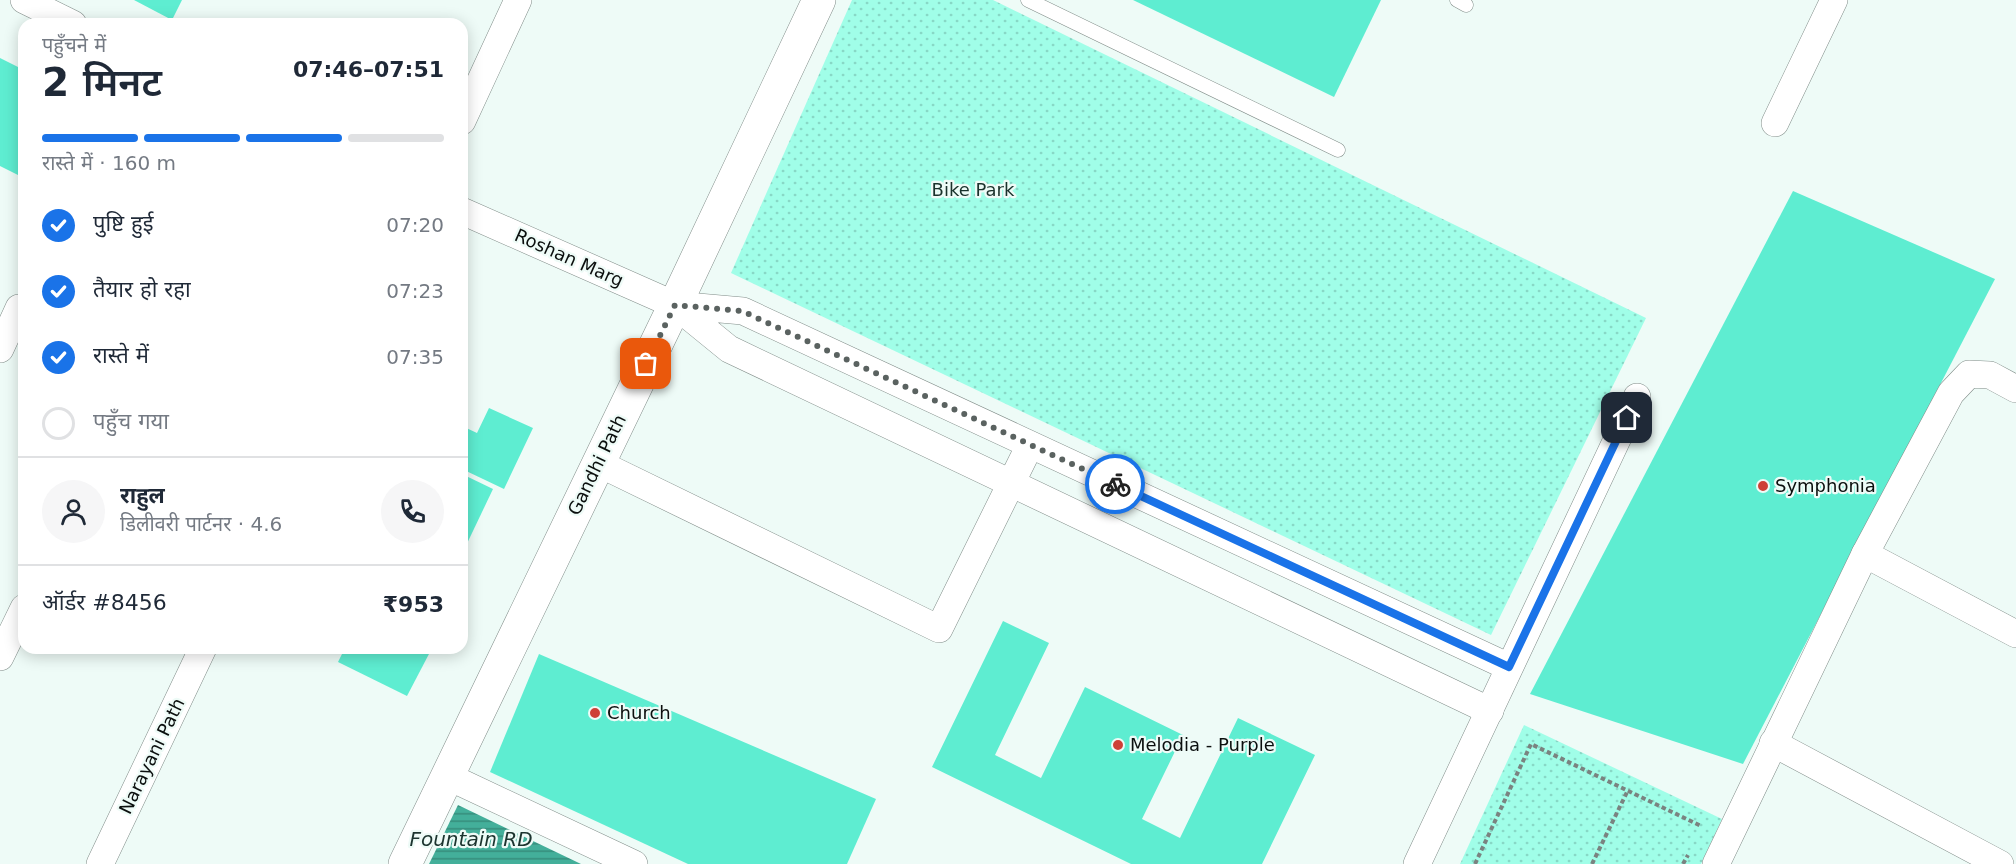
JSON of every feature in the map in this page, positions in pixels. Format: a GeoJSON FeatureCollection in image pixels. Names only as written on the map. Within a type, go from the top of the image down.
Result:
{"type":"FeatureCollection","features":[{"type":"Feature","properties":{"kind":"street"},"geometry":{"type":"LineString","coordinates":[[24,0],[61,18]]}},
{"type":"Feature","properties":{"kind":"street"},"geometry":{"type":"LineString","coordinates":[[468,108],[518,0]]}},
{"type":"Feature","properties":{"kind":"street","name":"Gandhi Path"},"geometry":{"type":"LineString","coordinates":[[405,864],[675,305],[819,0]]}},
{"type":"Feature","properties":{"kind":"street"},"geometry":{"type":"LineString","coordinates":[[1775,123],[1834,0]]}},
{"type":"Feature","properties":{"kind":"street","name":"Roshan Marg"},"geometry":{"type":"LineString","coordinates":[[468,214],[675,305]]}},
{"type":"Feature","properties":{"kind":"street"},"geometry":{"type":"LineString","coordinates":[[675,305],[742,311],[1509,667]]}},
{"type":"Feature","properties":{"kind":"street"},"geometry":{"type":"LineString","coordinates":[[675,305],[729,349],[1490,711]]}},
{"type":"Feature","properties":{"kind":"street"},"geometry":{"type":"LineString","coordinates":[[0,349],[14,306]]}},
{"type":"Feature","properties":{"kind":"street"},"geometry":{"type":"LineString","coordinates":[[1716,864],[1865,554],[1951,393],[1969,374],[1990,375],[2016,389]]}},
{"type":"Feature","properties":{"kind":"street"},"geometry":{"type":"LineString","coordinates":[[1417,864],[1637,397]]}},
{"type":"Feature","properties":{"kind":"street"},"geometry":{"type":"LineString","coordinates":[[598,463],[939,629],[1030,445]]}},
{"type":"Feature","properties":{"kind":"street"},"geometry":{"type":"LineString","coordinates":[[1865,554],[2016,634]]}},
{"type":"Feature","properties":{"kind":"street"},"geometry":{"type":"LineString","coordinates":[[0,657],[18,620]]}},
{"type":"Feature","properties":{"kind":"street","name":"Narayani Path"},"geometry":{"type":"LineString","coordinates":[[100,864],[200,654]]}},
{"type":"Feature","properties":{"kind":"street"},"geometry":{"type":"LineString","coordinates":[[1773,743],[2000,864]]}},
{"type":"Feature","properties":{"kind":"street"},"geometry":{"type":"LineString","coordinates":[[447,776],[634,864]]}},
{"type":"Feature","properties":{"kind":"lane"},"geometry":{"type":"LineString","coordinates":[[1028,0],[1338,150]]}},
{"type":"Feature","properties":{"kind":"path"},"geometry":{"type":"LineString","coordinates":[[1475,864],[1531,744],[1702,825]]}},
{"type":"Feature","properties":{"kind":"path"},"geometry":{"type":"LineString","coordinates":[[1592,864],[1628,790]]}},
{"type":"Feature","properties":{"kind":"green space","name":"Bike Park"},"geometry":{"type":"Polygon","coordinates":[[[852,0],[993,0],[1646,318],[1491,635],[731,273],[852,0]]]}},
{"type":"Feature","properties":{"kind":"green space"},"geometry":{"type":"Polygon","coordinates":[[[1524,725],[1722,819],[1701,864],[1460,864],[1524,725]]]}},
{"type":"Feature","properties":{"kind":"water","name":"Fountain RD"},"geometry":{"type":"Polygon","coordinates":[[[458,805],[581,864],[429,864],[458,805]]]}},
{"type":"Feature","properties":{"kind":"building"},"geometry":{"type":"Polygon","coordinates":[[[134,0],[182,0],[173,18],[168,18],[134,0]]]}},
{"type":"Feature","properties":{"kind":"building"},"geometry":{"type":"Polygon","coordinates":[[[1133,0],[1381,0],[1334,97],[1133,0]]]}},
{"type":"Feature","properties":{"kind":"building"},"geometry":{"type":"Polygon","coordinates":[[[0,58],[18,67],[18,175],[0,166],[0,58]]]}},
{"type":"Feature","properties":{"kind":"building","name":"Symphonia"},"geometry":{"type":"Polygon","coordinates":[[[1793,191],[1995,279],[1743,764],[1530,694],[1793,191]]]}},
{"type":"Feature","properties":{"kind":"building"},"geometry":{"type":"Polygon","coordinates":[[[489,408],[533,428],[504,489],[468,472],[468,429],[477,433],[489,408]]]}},
{"type":"Feature","properties":{"kind":"building"},"geometry":{"type":"Polygon","coordinates":[[[468,477],[493,489],[468,541],[468,477]]]}},
{"type":"Feature","properties":{"kind":"building","name":"Melodia - Purple"},"geometry":{"type":"Polygon","coordinates":[[[1003,621],[1049,643],[995,755],[1041,778],[1085,687],[1183,735],[1142,819],[1180,838],[1238,718],[1315,755],[1262,864],[1131,864],[932,767],[1003,621]]]}},
{"type":"Feature","properties":{"kind":"building"},"geometry":{"type":"Polygon","coordinates":[[[342,654],[429,654],[407,696],[338,662],[342,654]]]}},
{"type":"Feature","properties":{"kind":"building","name":"Church"},"geometry":{"type":"Polygon","coordinates":[[[539,654],[876,799],[847,864],[688,864],[490,772],[539,654]]]}},
{"type":"Feature","properties":{"kind":"way so far"},"geometry":{"type":"LineString","coordinates":[[646,364],[675,305],[742,311],[1115,484]]}},
{"type":"Feature","properties":{"kind":"place","name":"Symphonia"},"geometry":{"type":"Point","coordinates":[1763,486]}},
{"type":"Feature","properties":{"kind":"place","name":"Church"},"geometry":{"type":"Point","coordinates":[595,713]}},
{"type":"Feature","properties":{"kind":"place","name":"Melodia - Purple"},"geometry":{"type":"Point","coordinates":[1118,745]}},
{"type":"Feature","properties":{"kind":"route"},"geometry":{"type":"LineString","coordinates":[[1115,484],[1509,667],[1627,418]]}}]}
